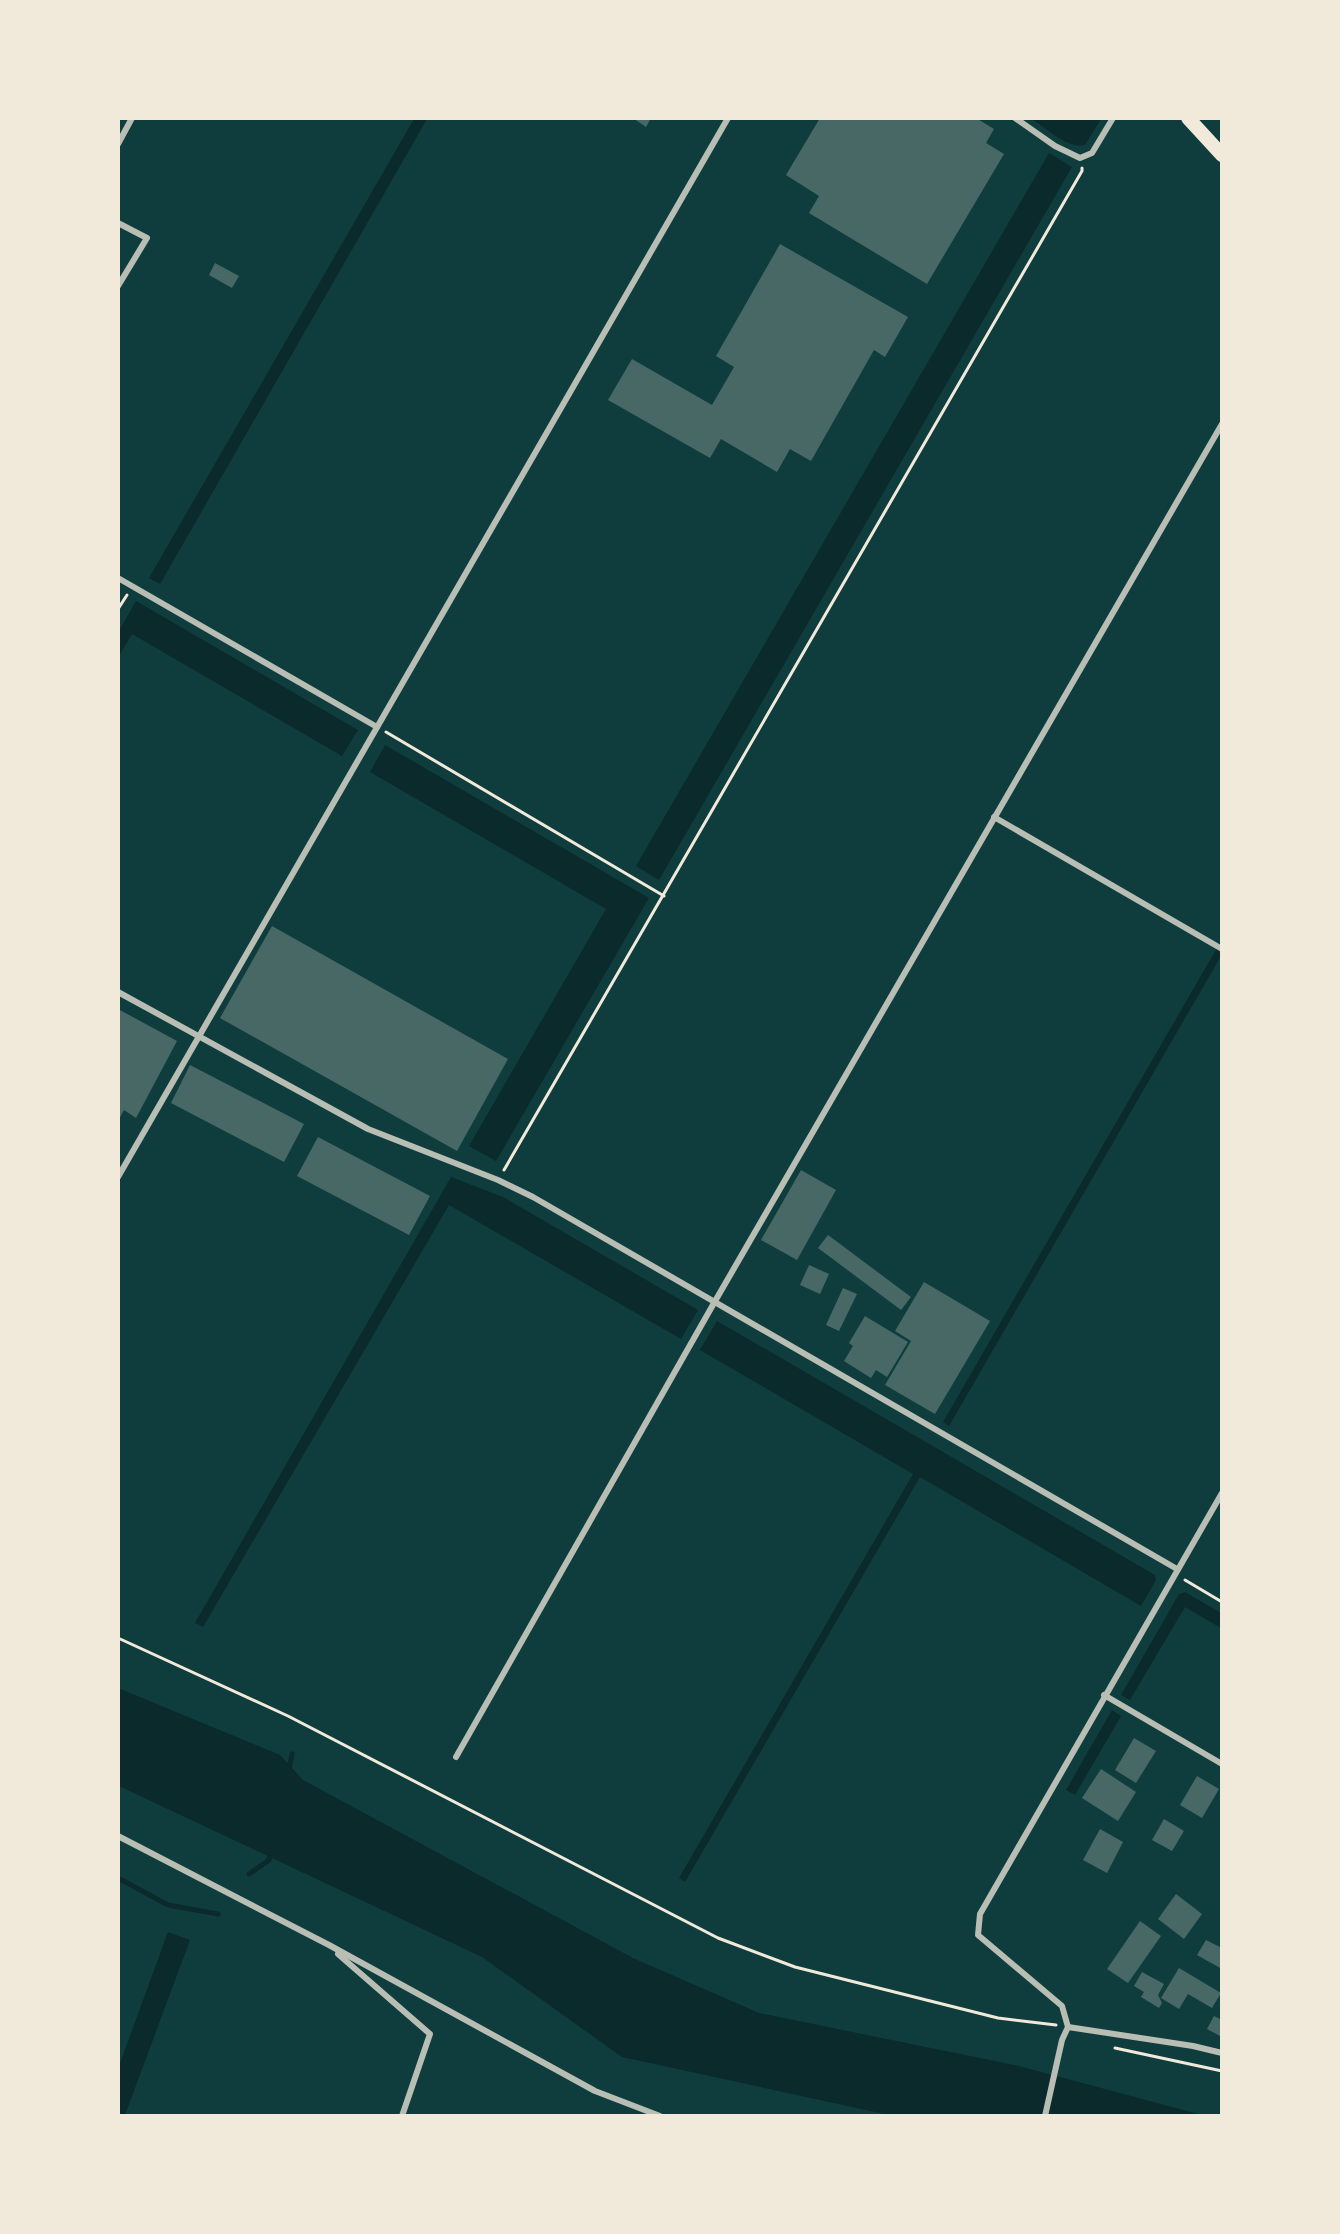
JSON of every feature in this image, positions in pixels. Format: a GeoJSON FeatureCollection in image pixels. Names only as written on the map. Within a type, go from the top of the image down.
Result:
{"type":"FeatureCollection","features":[{"type":"Feature","properties":{"kind":"main road"},"geometry":{"type":"LineString","coordinates":[[1188,118],[1221,156]]}},
{"type":"Feature","properties":{"kind":"street"},"geometry":{"type":"LineString","coordinates":[[118,144],[132,118]]}},
{"type":"Feature","properties":{"kind":"street"},"geometry":{"type":"LineString","coordinates":[[118,1177],[728,118]]}},
{"type":"Feature","properties":{"kind":"street"},"geometry":{"type":"LineString","coordinates":[[1015,118],[1055,146],[1080,158],[1092,153],[1113,118]]}},
{"type":"Feature","properties":{"kind":"street"},"geometry":{"type":"LineString","coordinates":[[118,222],[147,238],[118,286]]}},
{"type":"Feature","properties":{"kind":"street"},"geometry":{"type":"LineString","coordinates":[[456,1757],[714,1303],[1221,424]]}},
{"type":"Feature","properties":{"kind":"street"},"geometry":{"type":"LineString","coordinates":[[118,578],[377,727]]}},
{"type":"Feature","properties":{"kind":"street"},"geometry":{"type":"LineString","coordinates":[[994,817],[1219,948]]}},
{"type":"Feature","properties":{"kind":"street"},"geometry":{"type":"LineString","coordinates":[[118,992],[368,1130],[498,1180],[533,1197],[1177,1569]]}},
{"type":"Feature","properties":{"kind":"street"},"geometry":{"type":"LineString","coordinates":[[1045,2115],[1062,2040],[1068,2027],[1062,2006],[978,1935],[980,1914],[1221,1493]]}},
{"type":"Feature","properties":{"kind":"street"},"geometry":{"type":"LineString","coordinates":[[1104,1695],[1221,1764]]}},
{"type":"Feature","properties":{"kind":"street"},"geometry":{"type":"LineString","coordinates":[[118,1836],[329,1945],[595,2091],[660,2115]]}},
{"type":"Feature","properties":{"kind":"street"},"geometry":{"type":"LineString","coordinates":[[329,1945],[430,2034],[402,2115]]}},
{"type":"Feature","properties":{"kind":"street"},"geometry":{"type":"LineString","coordinates":[[1068,2027],[1193,2046],[1221,2053]]}},
{"type":"Feature","properties":{"kind":"path"},"geometry":{"type":"LineString","coordinates":[[498,1180],[1082,171],[1080,158]]}},
{"type":"Feature","properties":{"kind":"path"},"geometry":{"type":"LineString","coordinates":[[377,727],[664,896]]}},
{"type":"Feature","properties":{"kind":"path"},"geometry":{"type":"LineString","coordinates":[[1177,1569],[1186,1581],[1221,1602]]}},
{"type":"Feature","properties":{"kind":"path"},"geometry":{"type":"LineString","coordinates":[[118,1638],[288,1716],[718,1938],[795,1967],[998,2018],[1068,2027]]}},
{"type":"Feature","properties":{"kind":"path"},"geometry":{"type":"LineString","coordinates":[[1107,2044],[1116,2048],[1221,2070]]}},
{"type":"Feature","properties":{"kind":"water"},"geometry":{"type":"Polygon","coordinates":[[[414,119],[427,119],[160,584],[149,578],[414,119]]]}},
{"type":"Feature","properties":{"kind":"water"},"geometry":{"type":"Polygon","coordinates":[[[1032,119],[1101,119],[1085,145],[1078,145],[1064,141],[1032,119]]]}},
{"type":"Feature","properties":{"kind":"water"},"geometry":{"type":"Polygon","coordinates":[[[1049,153],[1072,167],[659,880],[636,866],[1049,153]]]}},
{"type":"Feature","properties":{"kind":"water"},"geometry":{"type":"Polygon","coordinates":[[[136,601],[358,730],[342,756],[132,634],[119,656],[119,631],[136,601]]]}},
{"type":"Feature","properties":{"kind":"water"},"geometry":{"type":"Polygon","coordinates":[[[385,745],[649,898],[496,1161],[469,1146],[606,909],[370,772],[385,745]]]}},
{"type":"Feature","properties":{"kind":"water"},"geometry":{"type":"Polygon","coordinates":[[[1221,941],[1221,956],[949,1426],[943,1422],[1221,941]]]}},
{"type":"Feature","properties":{"kind":"water"},"geometry":{"type":"Polygon","coordinates":[[[451,1177],[503,1197],[698,1310],[681,1339],[449,1205],[203,1627],[195,1623],[451,1177]]]}},
{"type":"Feature","properties":{"kind":"water"},"geometry":{"type":"Polygon","coordinates":[[[717,1321],[1155,1575],[1156,1580],[1141,1606],[920,1477],[685,1882],[679,1878],[913,1474],[700,1350],[717,1321]]]}},
{"type":"Feature","properties":{"kind":"water"},"geometry":{"type":"Polygon","coordinates":[[[1185,1592],[1221,1613],[1221,1628],[1185,1607],[1130,1700],[1121,1695],[1179,1594],[1185,1592]]]}},
{"type":"Feature","properties":{"kind":"water"},"geometry":{"type":"Polygon","coordinates":[[[118,1688],[280,1755],[303,1780],[633,1958],[759,2013],[1019,2066],[1202,2115],[889,2115],[622,2057],[482,1957],[119,1786],[118,1688]]]}},
{"type":"Feature","properties":{"kind":"water"},"geometry":{"type":"Polygon","coordinates":[[[1112,1710],[1121,1716],[1075,1795],[1066,1790],[1112,1710]]]}},
{"type":"Feature","properties":{"kind":"water"},"geometry":{"type":"Polygon","coordinates":[[[168,1932],[190,1940],[125,2115],[119,2115],[119,2066],[168,1932]]]}},
{"type":"Feature","properties":{"kind":"building"},"geometry":{"type":"Polygon","coordinates":[[[633,118],[651,118],[646,127],[633,118]]]}},
{"type":"Feature","properties":{"kind":"building"},"geometry":{"type":"Polygon","coordinates":[[[820,118],[976,118],[994,129],[986,143],[1004,154],[927,284],[809,213],[819,196],[786,175],[820,118]]]}},
{"type":"Feature","properties":{"kind":"building"},"geometry":{"type":"Polygon","coordinates":[[[780,244],[908,317],[885,357],[874,350],[811,461],[790,449],[777,472],[721,439],[710,458],[608,400],[632,359],[712,405],[734,367],[716,356],[780,244]]]}},
{"type":"Feature","properties":{"kind":"building"},"geometry":{"type":"Polygon","coordinates":[[[215,263],[239,276],[232,288],[209,275],[215,263]]]}},
{"type":"Feature","properties":{"kind":"building"},"geometry":{"type":"Polygon","coordinates":[[[272,926],[508,1059],[457,1151],[220,1018],[272,926]]]}},
{"type":"Feature","properties":{"kind":"building"},"geometry":{"type":"Polygon","coordinates":[[[118,1009],[177,1041],[136,1118],[124,1110],[118,1121],[118,1009]]]}},
{"type":"Feature","properties":{"kind":"building"},"geometry":{"type":"Polygon","coordinates":[[[190,1065],[304,1124],[284,1162],[171,1103],[190,1065]]]}},
{"type":"Feature","properties":{"kind":"building"},"geometry":{"type":"Polygon","coordinates":[[[318,1137],[430,1196],[409,1235],[297,1176],[318,1137]]]}},
{"type":"Feature","properties":{"kind":"building"},"geometry":{"type":"Polygon","coordinates":[[[801,1170],[836,1190],[797,1260],[761,1240],[801,1170]]]}},
{"type":"Feature","properties":{"kind":"building"},"geometry":{"type":"Polygon","coordinates":[[[828,1235],[911,1297],[901,1310],[818,1248],[828,1235]]]}},
{"type":"Feature","properties":{"kind":"building"},"geometry":{"type":"Polygon","coordinates":[[[809,1265],[829,1274],[820,1294],[800,1285],[809,1265]]]}},
{"type":"Feature","properties":{"kind":"building"},"geometry":{"type":"Polygon","coordinates":[[[924,1282],[990,1321],[935,1414],[885,1385],[911,1341],[895,1331],[924,1282]]]}},
{"type":"Feature","properties":{"kind":"building"},"geometry":{"type":"Polygon","coordinates":[[[843,1288],[857,1294],[839,1331],[826,1325],[843,1288]]]}},
{"type":"Feature","properties":{"kind":"building"},"geometry":{"type":"Polygon","coordinates":[[[865,1316],[908,1342],[887,1377],[876,1370],[871,1378],[844,1361],[853,1346],[849,1343],[865,1316]]]}},
{"type":"Feature","properties":{"kind":"building"},"geometry":{"type":"Polygon","coordinates":[[[1134,1738],[1156,1751],[1136,1783],[1115,1770],[1134,1738]]]}},
{"type":"Feature","properties":{"kind":"building"},"geometry":{"type":"Polygon","coordinates":[[[1101,1769],[1136,1792],[1118,1821],[1082,1798],[1101,1769]]]}},
{"type":"Feature","properties":{"kind":"building"},"geometry":{"type":"Polygon","coordinates":[[[1197,1776],[1219,1789],[1202,1818],[1180,1805],[1197,1776]]]}},
{"type":"Feature","properties":{"kind":"building"},"geometry":{"type":"Polygon","coordinates":[[[1164,1819],[1184,1831],[1172,1851],[1152,1840],[1164,1819]]]}},
{"type":"Feature","properties":{"kind":"building"},"geometry":{"type":"Polygon","coordinates":[[[1100,1829],[1123,1842],[1107,1873],[1083,1860],[1100,1829]]]}},
{"type":"Feature","properties":{"kind":"building"},"geometry":{"type":"Polygon","coordinates":[[[1176,1894],[1202,1914],[1184,1939],[1158,1919],[1176,1894]]]}},
{"type":"Feature","properties":{"kind":"building"},"geometry":{"type":"Polygon","coordinates":[[[1140,1921],[1161,1936],[1128,1983],[1107,1969],[1140,1921]]]}},
{"type":"Feature","properties":{"kind":"building"},"geometry":{"type":"Polygon","coordinates":[[[1206,1940],[1222,1948],[1222,1969],[1197,1955],[1206,1940]]]}},
{"type":"Feature","properties":{"kind":"building"},"geometry":{"type":"Polygon","coordinates":[[[1179,1968],[1221,1993],[1212,2008],[1188,1994],[1179,2009],[1161,1998],[1179,1968]]]}},
{"type":"Feature","properties":{"kind":"building"},"geometry":{"type":"Polygon","coordinates":[[[1142,1972],[1164,1984],[1158,1995],[1162,2003],[1159,2008],[1141,1997],[1144,1992],[1134,1986],[1142,1972]]]}},
{"type":"Feature","properties":{"kind":"building"},"geometry":{"type":"Polygon","coordinates":[[[1214,2016],[1222,2020],[1222,2037],[1207,2029],[1214,2016]]]}},
{"type":"Feature","properties":{"kind":"waterway"},"geometry":{"type":"LineString","coordinates":[[289,1770],[292,1754]]}},
{"type":"Feature","properties":{"kind":"waterway"},"geometry":{"type":"LineString","coordinates":[[249,1874],[269,1860],[271,1850]]}},
{"type":"Feature","properties":{"kind":"waterway"},"geometry":{"type":"LineString","coordinates":[[118,1878],[168,1905],[218,1914]]}}]}
